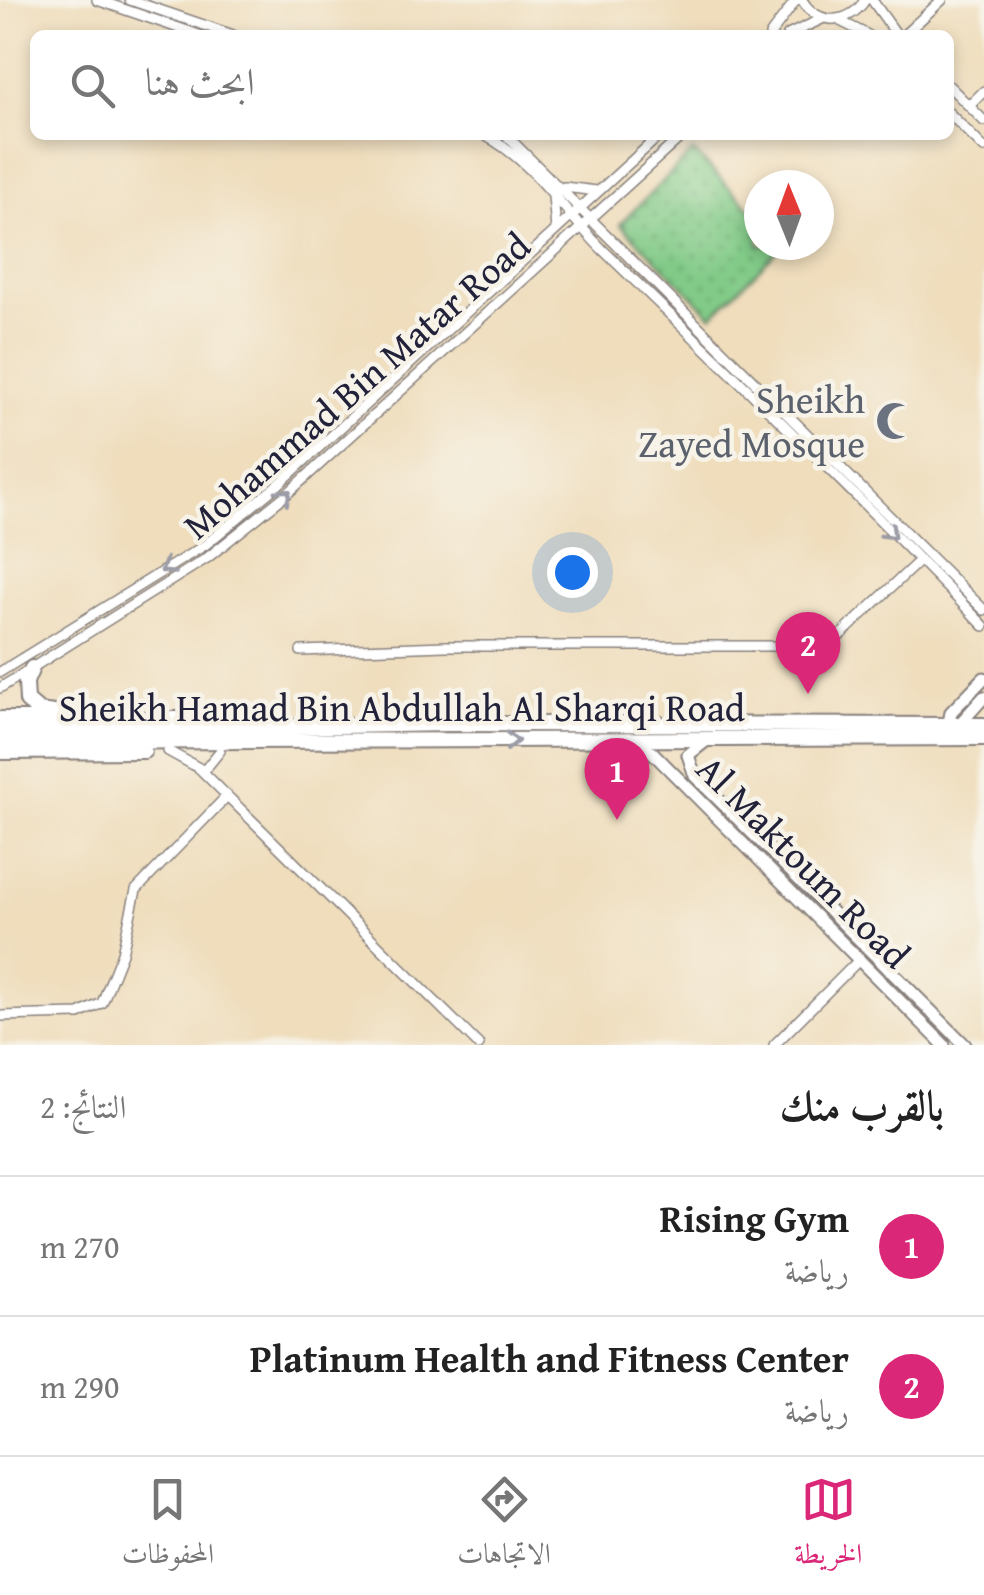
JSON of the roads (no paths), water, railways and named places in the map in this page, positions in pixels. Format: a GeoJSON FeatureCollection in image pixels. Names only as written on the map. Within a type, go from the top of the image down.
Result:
{"type":"FeatureCollection","features":[{"type":"Feature","properties":{"kind":"highway"},"geometry":{"type":"LineString","coordinates":[[32,668],[25,693],[32,708],[89,720]]}},
{"type":"Feature","properties":{"kind":"highway"},"geometry":{"type":"LineString","coordinates":[[0,719],[400,719],[450,724]]}},
{"type":"Feature","properties":{"kind":"highway","name":"Sheikh Hamad Bin Abdullah Al Sharqi Road"},"geometry":{"type":"LineString","coordinates":[[0,732],[450,724],[961,731]]}},
{"type":"Feature","properties":{"kind":"highway","name":"Sheikh Hamad Bin Abdullah Al Sharqi Road"},"geometry":{"type":"LineString","coordinates":[[1,750],[837,737],[961,731]]}},
{"type":"Feature","properties":{"kind":"highway"},"geometry":{"type":"LineString","coordinates":[[1,750],[220,751],[414,742]]}},
{"type":"Feature","properties":{"kind":"main road"},"geometry":{"type":"LineString","coordinates":[[961,731],[954,708],[984,678]]}},
{"type":"Feature","properties":{"kind":"main road"},"geometry":{"type":"LineString","coordinates":[[961,731],[984,697]]}},
{"type":"Feature","properties":{"kind":"main road","name":"Al Maktoum Road"},"geometry":{"type":"LineString","coordinates":[[712,737],[693,747],[687,758],[690,770],[966,1045]]}},
{"type":"Feature","properties":{"kind":"main road","name":"Al Maktoum Road"},"geometry":{"type":"LineString","coordinates":[[610,738],[652,752],[944,1045]]}},
{"type":"Feature","properties":{"kind":"main road"},"geometry":{"type":"LineString","coordinates":[[692,792],[696,786],[706,787]]}},
{"type":"Feature","properties":{"kind":"main road"},"geometry":{"type":"LineString","coordinates":[[881,980],[933,1026],[939,1026],[940,1020]]}},
{"type":"Feature","properties":{"kind":"street"},"geometry":{"type":"LineString","coordinates":[[97,0],[184,30]]}},
{"type":"Feature","properties":{"kind":"street"},"geometry":{"type":"LineString","coordinates":[[130,0],[217,30]]}},
{"type":"Feature","properties":{"kind":"street"},"geometry":{"type":"LineString","coordinates":[[774,30],[799,0],[824,18],[858,30]]}},
{"type":"Feature","properties":{"kind":"street"},"geometry":{"type":"LineString","coordinates":[[838,20],[852,15],[868,0],[896,30]]}},
{"type":"Feature","properties":{"kind":"street"},"geometry":{"type":"LineString","coordinates":[[907,30],[942,0]]}},
{"type":"Feature","properties":{"kind":"street"},"geometry":{"type":"LineString","coordinates":[[799,30],[824,18]]}},
{"type":"Feature","properties":{"kind":"street"},"geometry":{"type":"LineString","coordinates":[[954,91],[984,121]]}},
{"type":"Feature","properties":{"kind":"street"},"geometry":{"type":"LineString","coordinates":[[969,106],[984,91]]}},
{"type":"Feature","properties":{"kind":"street"},"geometry":{"type":"LineString","coordinates":[[954,118],[984,148]]}},
{"type":"Feature","properties":{"kind":"street"},"geometry":{"type":"LineString","coordinates":[[492,140],[581,206],[858,484],[960,593],[984,626]]}},
{"type":"Feature","properties":{"kind":"street"},"geometry":{"type":"LineString","coordinates":[[511,140],[557,190],[596,243],[920,560],[984,610]]}},
{"type":"Feature","properties":{"kind":"street","name":"Mohammad Bin Matar Road"},"geometry":{"type":"LineString","coordinates":[[0,672],[205,544],[278,484],[655,140]]}},
{"type":"Feature","properties":{"kind":"street","name":"Mohammad Bin Matar Road"},"geometry":{"type":"LineString","coordinates":[[0,688],[234,537],[378,414],[677,140]]}},
{"type":"Feature","properties":{"kind":"street"},"geometry":{"type":"LineString","coordinates":[[557,190],[600,190]]}},
{"type":"Feature","properties":{"kind":"street"},"geometry":{"type":"LineString","coordinates":[[556,229],[557,190]]}},
{"type":"Feature","properties":{"kind":"street"},"geometry":{"type":"LineString","coordinates":[[606,234],[610,200]]}},
{"type":"Feature","properties":{"kind":"street"},"geometry":{"type":"LineString","coordinates":[[560,244],[596,243]]}},
{"type":"Feature","properties":{"kind":"street"},"geometry":{"type":"LineString","coordinates":[[662,308],[665,302],[675,304]]}},
{"type":"Feature","properties":{"kind":"street"},"geometry":{"type":"LineString","coordinates":[[766,410],[778,415],[781,409]]}},
{"type":"Feature","properties":{"kind":"street"},"geometry":{"type":"LineString","coordinates":[[845,488],[858,484]]}},
{"type":"Feature","properties":{"kind":"street"},"geometry":{"type":"LineString","coordinates":[[302,651],[445,646],[828,646],[920,560]]}},
{"type":"Feature","properties":{"kind":"street"},"geometry":{"type":"LineString","coordinates":[[168,751],[203,772],[479,1045]]}},
{"type":"Feature","properties":{"kind":"street"},"geometry":{"type":"LineString","coordinates":[[203,772],[220,751]]}},
{"type":"Feature","properties":{"kind":"street"},"geometry":{"type":"LineString","coordinates":[[0,1016],[79,1014],[102,1003],[122,953],[136,890],[227,796]]}},
{"type":"Feature","properties":{"kind":"street"},"geometry":{"type":"LineString","coordinates":[[774,1045],[860,959]]}},
{"type":"Feature","properties":{"kind":"place","name":"Sheikh Zayed Mosque"},"geometry":{"type":"Point","coordinates":[895,421]}},
{"type":"Feature","properties":{"kind":"place","name":"Platinum Health and Fitness Center"},"geometry":{"type":"Point","coordinates":[808,694]}},
{"type":"Feature","properties":{"kind":"place","name":"Rising Gym"},"geometry":{"type":"Point","coordinates":[617,820]}}]}
